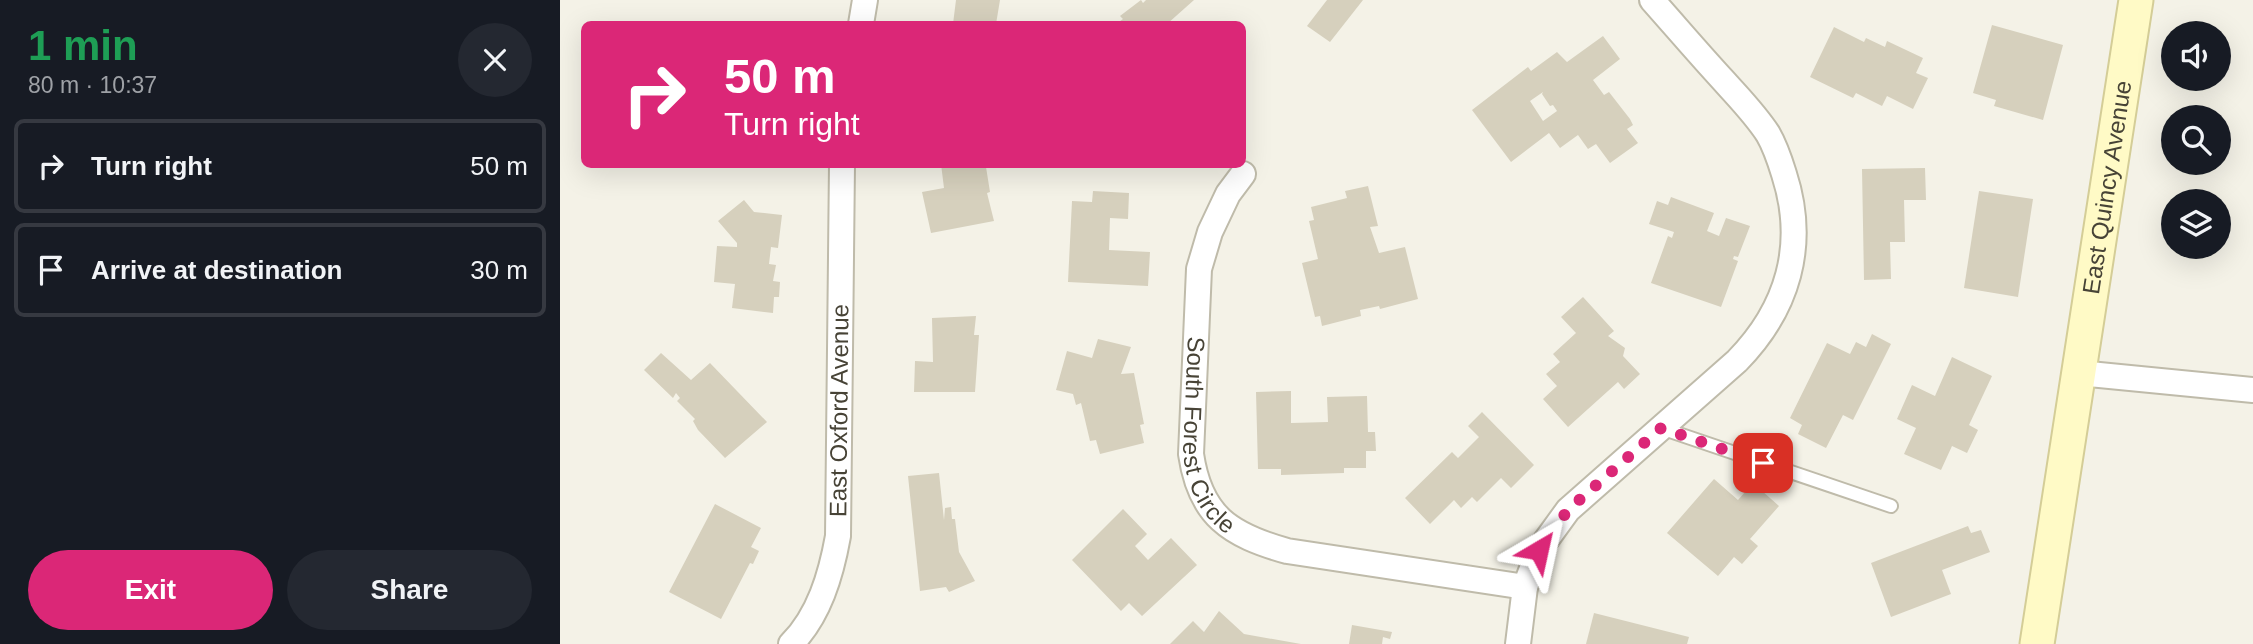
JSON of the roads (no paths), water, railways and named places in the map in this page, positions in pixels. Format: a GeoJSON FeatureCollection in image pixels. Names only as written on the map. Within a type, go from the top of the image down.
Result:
{"type":"FeatureCollection","features":[{"type":"Feature","properties":{"kind":"street"},"geometry":{"type":"LineString","coordinates":[[861,21],[864,0]]}},
{"type":"Feature","properties":{"kind":"street"},"geometry":{"type":"LineString","coordinates":[[1518,644],[1525,587],[1539,550],[1568,510],[1757,341],[1775,312],[1790,275],[1793,212],[1790,191],[1769,136],[1754,115],[1652,0]]}},
{"type":"Feature","properties":{"kind":"street","name":"East Quincy Avenue"},"geometry":{"type":"LineString","coordinates":[[2037,644],[2136,0]]}},
{"type":"Feature","properties":{"kind":"street","name":"East Oxford Avenue"},"geometry":{"type":"LineString","coordinates":[[791,644],[801,634],[822,596],[838,536],[842,168]]}},
{"type":"Feature","properties":{"kind":"street","name":"South Forest Circle"},"geometry":{"type":"LineString","coordinates":[[1243,174],[1228,194],[1210,232],[1199,269],[1191,454],[1198,484],[1207,503],[1221,520],[1238,533],[1287,551],[1525,587]]}},
{"type":"Feature","properties":{"kind":"street"},"geometry":{"type":"LineString","coordinates":[[2079,373],[2253,390]]}},
{"type":"Feature","properties":{"kind":"lane"},"geometry":{"type":"LineString","coordinates":[[1661,428],[1891,506]]}}]}
